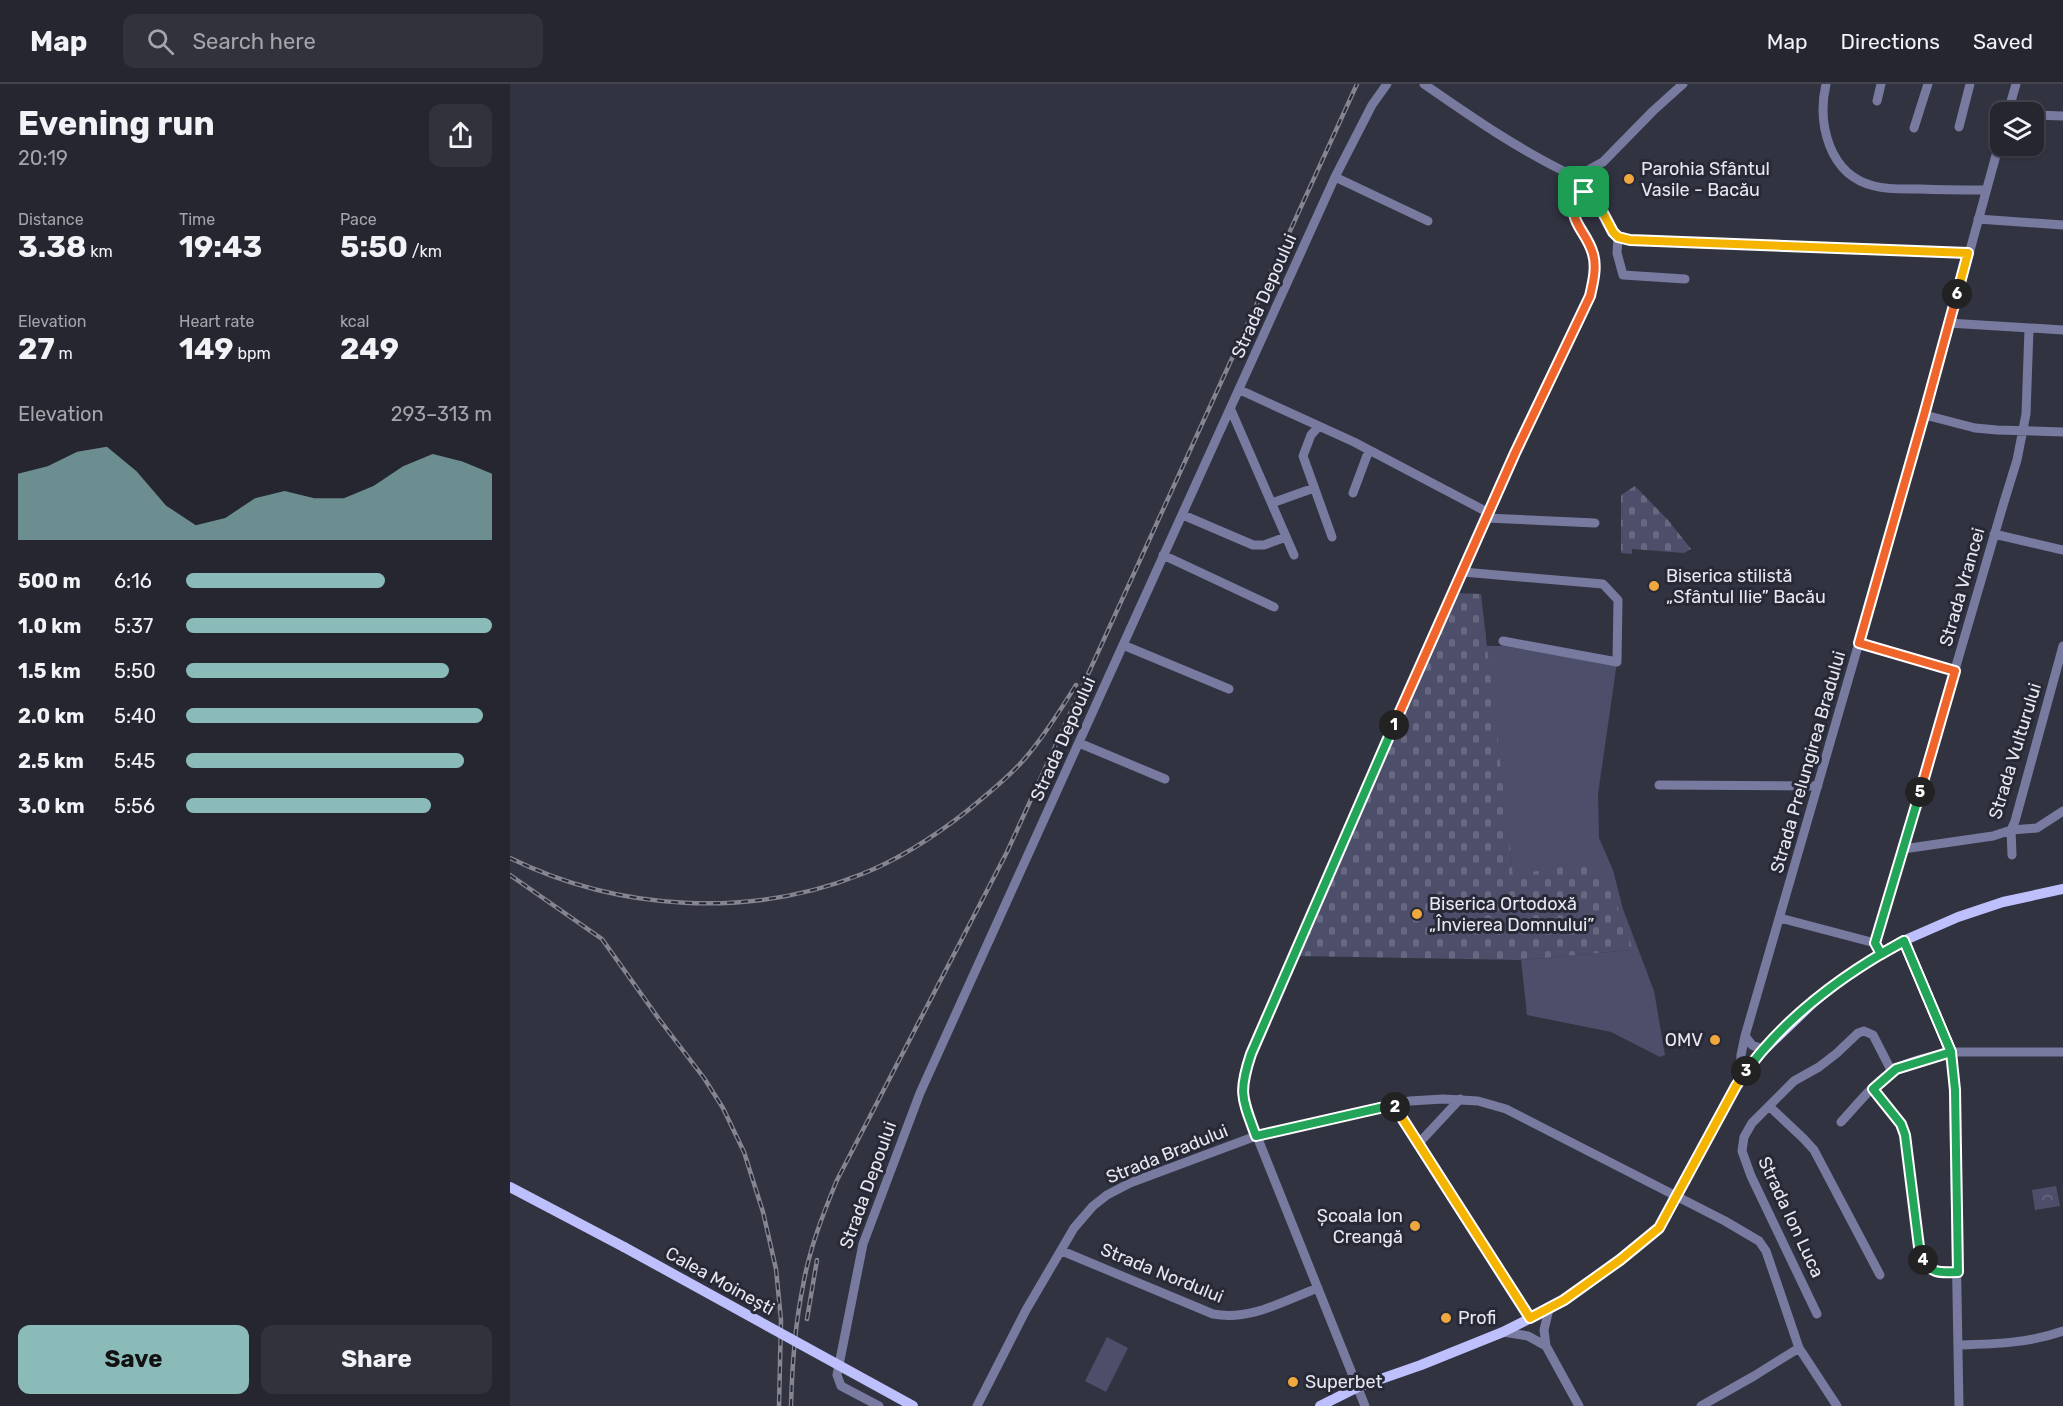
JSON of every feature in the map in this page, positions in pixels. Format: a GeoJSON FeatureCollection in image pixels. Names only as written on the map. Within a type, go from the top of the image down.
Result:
{"type":"FeatureCollection","features":[{"type":"Feature","properties":{"kind":"main road"},"geometry":{"type":"LineString","coordinates":[[1320,1406],[1358,1387],[1503,1332],[1549,1309],[1648,1240],[1659,1228],[1677,1197],[1740,1079],[1764,1050],[1815,1001],[1840,981],[1904,941],[1958,917],[1992,906],[2063,889]]}},
{"type":"Feature","properties":{"kind":"main road","name":"Calea Moinești"},"geometry":{"type":"LineString","coordinates":[[510,1187],[913,1406]]}},
{"type":"Feature","properties":{"kind":"street","name":"Strada Depoului"},"geometry":{"type":"LineString","coordinates":[[879,1406],[841,1386],[837,1375],[862,1244],[920,1093],[1335,177],[1372,105],[1387,84]]}},
{"type":"Feature","properties":{"kind":"street"},"geometry":{"type":"LineString","coordinates":[[1424,84],[1512,143],[1579,184],[1601,209],[1618,237],[1630,240],[1968,253]]}},
{"type":"Feature","properties":{"kind":"street"},"geometry":{"type":"LineString","coordinates":[[1432,84],[1442,95]]}},
{"type":"Feature","properties":{"kind":"street"},"geometry":{"type":"LineString","coordinates":[[1365,1406],[1256,1136],[1244,1104],[1242,1087],[1251,1054],[1487,515],[1545,388],[1586,307],[1593,282],[1593,253],[1575,220],[1571,198],[1579,184],[1683,84]]}},
{"type":"Feature","properties":{"kind":"street"},"geometry":{"type":"LineString","coordinates":[[1826,84],[1822,100],[1824,132],[1835,155],[1852,176],[1872,186],[1890,189],[1986,190]]}},
{"type":"Feature","properties":{"kind":"street"},"geometry":{"type":"LineString","coordinates":[[1877,101],[1881,84]]}},
{"type":"Feature","properties":{"kind":"street"},"geometry":{"type":"LineString","coordinates":[[1914,128],[1928,84]]}},
{"type":"Feature","properties":{"kind":"street"},"geometry":{"type":"LineString","coordinates":[[1959,128],[1970,84]]}},
{"type":"Feature","properties":{"kind":"street"},"geometry":{"type":"LineString","coordinates":[[2011,102],[2016,84]]}},
{"type":"Feature","properties":{"kind":"street"},"geometry":{"type":"LineString","coordinates":[[2044,115],[2063,116]]}},
{"type":"Feature","properties":{"kind":"street","name":"Strada Prelungirea Bradului"},"geometry":{"type":"LineString","coordinates":[[1740,1079],[1745,1036],[1924,415],[1996,156]]}},
{"type":"Feature","properties":{"kind":"street"},"geometry":{"type":"LineString","coordinates":[[1335,177],[1428,221]]}},
{"type":"Feature","properties":{"kind":"street"},"geometry":{"type":"LineString","coordinates":[[1978,219],[2063,225]]}},
{"type":"Feature","properties":{"kind":"street"},"geometry":{"type":"LineString","coordinates":[[1618,237],[1617,254],[1623,275],[1685,279]]}},
{"type":"Feature","properties":{"kind":"street"},"geometry":{"type":"LineString","coordinates":[[1948,323],[2063,330]]}},
{"type":"Feature","properties":{"kind":"street","name":"Strada Vrancei"},"geometry":{"type":"LineString","coordinates":[[1875,943],[2024,430],[2029,329]]}},
{"type":"Feature","properties":{"kind":"street"},"geometry":{"type":"LineString","coordinates":[[1240,390],[1369,450],[1487,515],[1595,523]]}},
{"type":"Feature","properties":{"kind":"street"},"geometry":{"type":"LineString","coordinates":[[1231,410],[1294,555]]}},
{"type":"Feature","properties":{"kind":"street"},"geometry":{"type":"LineString","coordinates":[[1924,415],[1975,428],[2063,432]]}},
{"type":"Feature","properties":{"kind":"street"},"geometry":{"type":"LineString","coordinates":[[1319,426],[1311,435],[1303,456],[1332,537]]}},
{"type":"Feature","properties":{"kind":"street"},"geometry":{"type":"LineString","coordinates":[[1353,493],[1369,450]]}},
{"type":"Feature","properties":{"kind":"street"},"geometry":{"type":"LineString","coordinates":[[1272,503],[1314,488]]}},
{"type":"Feature","properties":{"kind":"street"},"geometry":{"type":"LineString","coordinates":[[1183,515],[1253,545],[1264,545],[1286,537]]}},
{"type":"Feature","properties":{"kind":"street"},"geometry":{"type":"LineString","coordinates":[[1994,534],[2063,550]]}},
{"type":"Feature","properties":{"kind":"street"},"geometry":{"type":"LineString","coordinates":[[1163,555],[1274,607]]}},
{"type":"Feature","properties":{"kind":"street"},"geometry":{"type":"LineString","coordinates":[[1463,572],[1603,584],[1618,600],[1617,662],[1503,641]]}},
{"type":"Feature","properties":{"kind":"street"},"geometry":{"type":"LineString","coordinates":[[1859,643],[1955,671]]}},
{"type":"Feature","properties":{"kind":"street"},"geometry":{"type":"LineString","coordinates":[[1123,645],[1229,689]]}},
{"type":"Feature","properties":{"kind":"street","name":"Strada Vulturului"},"geometry":{"type":"LineString","coordinates":[[1903,849],[1993,836],[2011,830],[2063,646]]}},
{"type":"Feature","properties":{"kind":"street"},"geometry":{"type":"LineString","coordinates":[[1079,743],[1165,779]]}},
{"type":"Feature","properties":{"kind":"street"},"geometry":{"type":"LineString","coordinates":[[1659,785],[1818,786]]}},
{"type":"Feature","properties":{"kind":"street"},"geometry":{"type":"LineString","coordinates":[[2012,855],[2011,830],[2037,828],[2063,811]]}},
{"type":"Feature","properties":{"kind":"street"},"geometry":{"type":"LineString","coordinates":[[1780,918],[1875,943],[1881,954]]}},
{"type":"Feature","properties":{"kind":"street"},"geometry":{"type":"LineString","coordinates":[[1904,941],[1951,1052],[1955,1090],[1959,1406]]}},
{"type":"Feature","properties":{"kind":"street","name":"Strada Ion Luca"},"geometry":{"type":"LineString","coordinates":[[1817,1314],[1751,1176],[1742,1151],[1744,1137],[1752,1123],[1794,1080],[1837,1053],[1858,1033],[1864,1031],[1873,1035],[1892,1072]]}},
{"type":"Feature","properties":{"kind":"street"},"geometry":{"type":"LineString","coordinates":[[1745,1036],[1752,1045],[1764,1050]]}},
{"type":"Feature","properties":{"kind":"street"},"geometry":{"type":"LineString","coordinates":[[1841,1122],[1892,1072],[1907,1065],[1951,1052],[2063,1052]]}},
{"type":"Feature","properties":{"kind":"street"},"geometry":{"type":"LineString","coordinates":[[1873,1089],[1901,1124],[1905,1135],[1919,1247],[1924,1261],[1929,1269],[1935,1271],[1958,1272]]}},
{"type":"Feature","properties":{"kind":"street"},"geometry":{"type":"LineString","coordinates":[[1419,1143],[1460,1099]]}},
{"type":"Feature","properties":{"kind":"street","name":"Strada Bradului"},"geometry":{"type":"LineString","coordinates":[[977,1406],[1026,1310],[1082,1217],[1107,1195],[1130,1183],[1256,1136],[1418,1101],[1460,1099],[1478,1101],[1506,1109],[1677,1197]]}},
{"type":"Feature","properties":{"kind":"street"},"geometry":{"type":"LineString","coordinates":[[1393,1105],[1530,1318]]}},
{"type":"Feature","properties":{"kind":"street"},"geometry":{"type":"LineString","coordinates":[[1769,1106],[1814,1150],[1880,1275]]}},
{"type":"Feature","properties":{"kind":"street","name":"Strada Ion Luca"},"geometry":{"type":"LineString","coordinates":[[1677,1197],[1747,1232],[1759,1241],[1766,1251],[1799,1348],[1837,1406]]}},
{"type":"Feature","properties":{"kind":"street","name":"Strada Nordului"},"geometry":{"type":"LineString","coordinates":[[1062,1251],[1213,1314],[1227,1317],[1256,1313],[1318,1288]]}},
{"type":"Feature","properties":{"kind":"street"},"geometry":{"type":"LineString","coordinates":[[1549,1309],[1544,1330],[1546,1346],[1579,1406]]}},
{"type":"Feature","properties":{"kind":"street"},"geometry":{"type":"LineString","coordinates":[[1959,1346],[2026,1340],[2063,1331]]}},
{"type":"Feature","properties":{"kind":"street"},"geometry":{"type":"LineString","coordinates":[[1503,1332],[1528,1336],[1546,1346]]}},
{"type":"Feature","properties":{"kind":"street"},"geometry":{"type":"LineString","coordinates":[[1701,1406],[1718,1402],[1799,1348]]}},
{"type":"Feature","properties":{"kind":"green space"},"geometry":{"type":"Polygon","coordinates":[[[1635,486],[1668,520],[1691,549],[1684,553],[1632,549],[1632,554],[1621,553],[1621,495],[1635,486]]]}},
{"type":"Feature","properties":{"kind":"green space"},"geometry":{"type":"Polygon","coordinates":[[[1457,593],[1481,594],[1513,875],[1592,862],[1606,875],[1633,950],[1521,960],[1297,956],[1457,593]]]}},
{"type":"Feature","properties":{"kind":"green space"},"geometry":{"type":"Polygon","coordinates":[[[1486,646],[1503,646],[1617,662],[1598,794],[1599,838],[1613,870],[1623,909],[1654,991],[1665,1055],[1660,1057],[1611,1032],[1527,1015],[1521,960],[1633,950],[1513,876],[1486,646]]]}},
{"type":"Feature","properties":{"kind":"green space"},"geometry":{"type":"Polygon","coordinates":[[[2056,1186],[2060,1206],[2035,1210],[2032,1190],[2056,1186]]]}},
{"type":"Feature","properties":{"kind":"green space"},"geometry":{"type":"Polygon","coordinates":[[[1107,1337],[1128,1348],[1106,1392],[1085,1381],[1107,1337]]]}},
{"type":"Feature","properties":{"kind":"railway"},"geometry":{"type":"LineString","coordinates":[[791,1406],[793,1361],[800,1301],[817,1232],[837,1180],[1007,852],[1357,84]]}},
{"type":"Feature","properties":{"kind":"railway"},"geometry":{"type":"LineString","coordinates":[[510,858],[552,876],[595,889],[639,898],[684,903],[730,903],[775,898],[819,888],[862,874],[890,861],[930,838],[967,811],[998,785],[1034,748],[1076,685]]}},
{"type":"Feature","properties":{"kind":"railway"},"geometry":{"type":"LineString","coordinates":[[510,875],[602,939],[704,1078],[723,1108],[744,1152],[763,1212],[776,1269],[781,1320],[779,1406]]}},
{"type":"Feature","properties":{"kind":"railway"},"geometry":{"type":"LineString","coordinates":[[807,1319],[817,1260]]}},
{"type":"Feature","properties":{"kind":"place","name":"Parohia Sfântul Vasile - Bacău"},"geometry":{"type":"Point","coordinates":[1629,179]}},
{"type":"Feature","properties":{"kind":"place","name":"Biserica stilistă „Sfântul Ilie” Bacău"},"geometry":{"type":"Point","coordinates":[1654,586]}},
{"type":"Feature","properties":{"kind":"place","name":"Biserica Ortodoxă „Învierea Domnului”"},"geometry":{"type":"Point","coordinates":[1417,914]}},
{"type":"Feature","properties":{"kind":"place","name":"OMV"},"geometry":{"type":"Point","coordinates":[1715,1040]}},
{"type":"Feature","properties":{"kind":"place","name":"Școala Ion Creangă"},"geometry":{"type":"Point","coordinates":[1415,1226]}},
{"type":"Feature","properties":{"kind":"place","name":"Profi"},"geometry":{"type":"Point","coordinates":[1446,1318]}},
{"type":"Feature","properties":{"kind":"place","name":"Superbet"},"geometry":{"type":"Point","coordinates":[1293,1382]}},
{"type":"Feature","properties":{"kind":"route"},"geometry":{"type":"LineString","coordinates":[[1584,192],[1579,192],[1573,207],[1573,214],[1593,253],[1593,282],[1586,307],[1545,388],[1486,518],[1251,1054],[1242,1087],[1244,1104],[1256,1136],[1393,1105],[1530,1318],[1564,1300],[1648,1240],[1667,1216],[1736,1086],[1754,1061],[1815,1001],[1840,981],[1904,941],[1946,1036],[1951,1052],[1955,1090],[1958,1272],[1935,1271],[1929,1269],[1924,1261],[1919,1247],[1911,1195],[1905,1135],[1901,1124],[1873,1089],[1896,1069],[1951,1052],[1904,941],[1881,954],[1875,943],[1955,671],[1859,643],[1968,253],[1630,240],[1618,237],[1613,232],[1601,209],[1587,191],[1584,192]]}}]}
